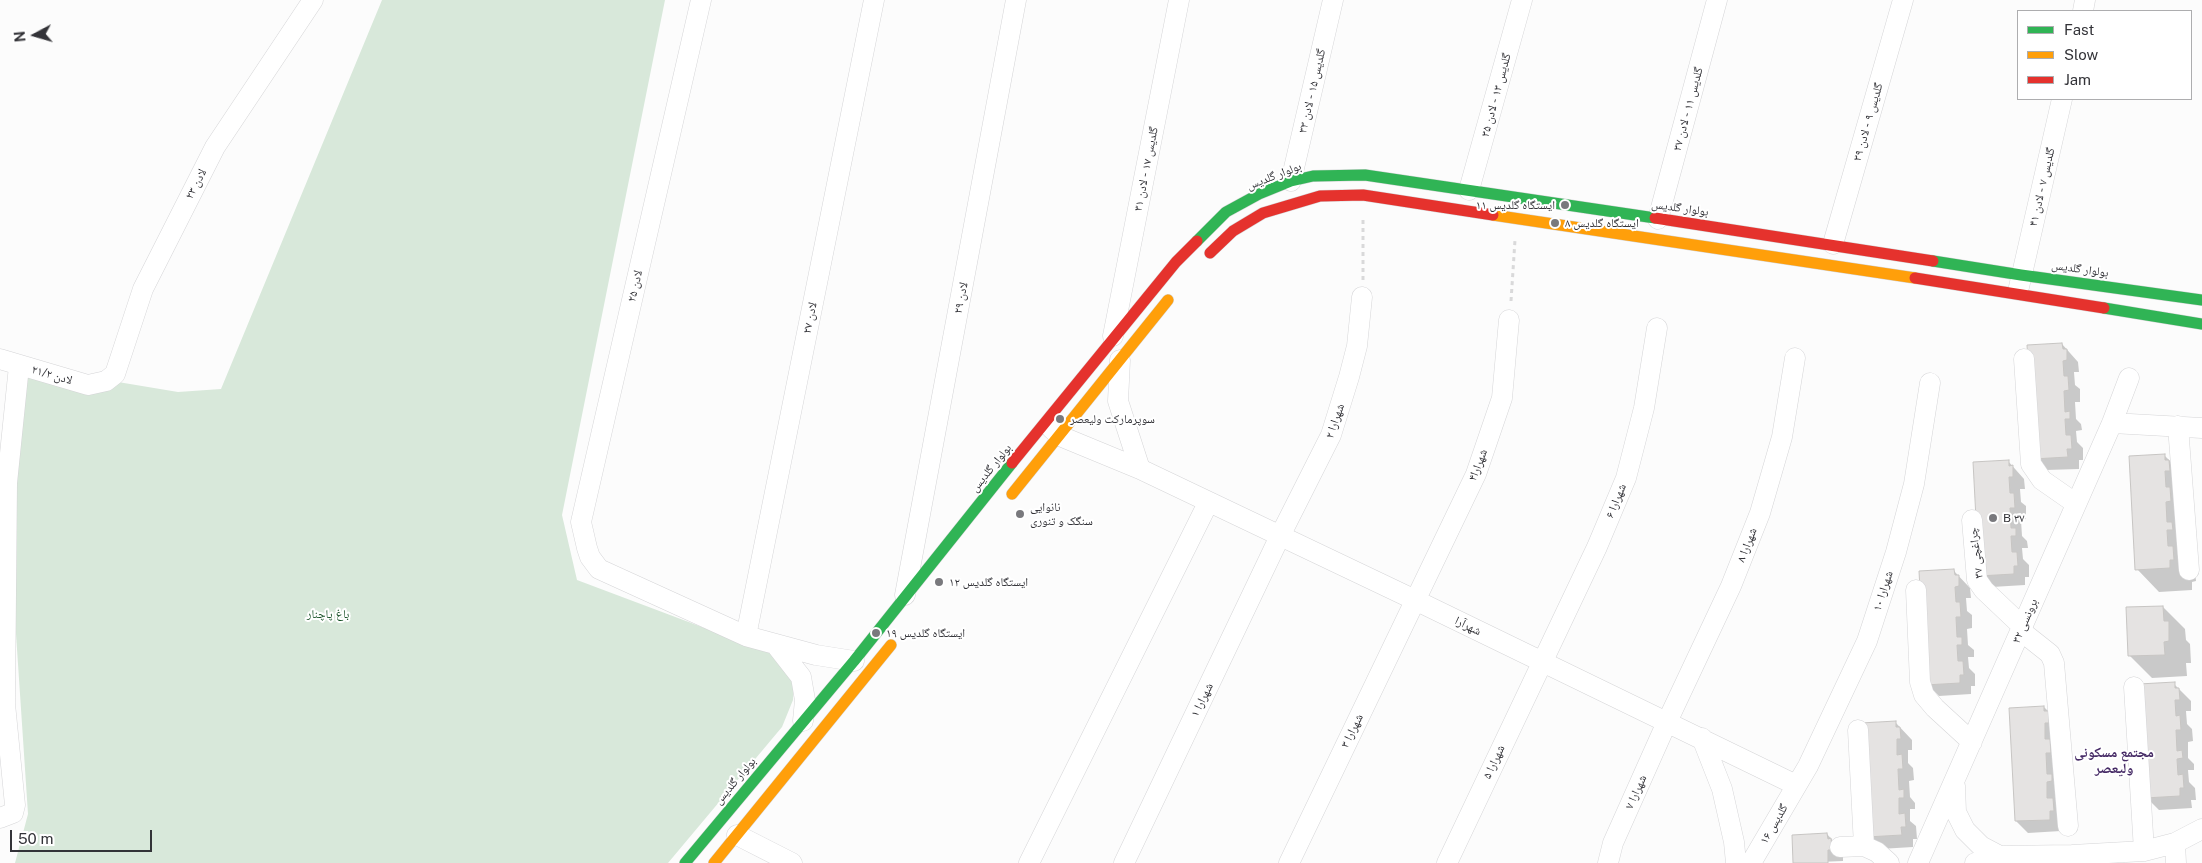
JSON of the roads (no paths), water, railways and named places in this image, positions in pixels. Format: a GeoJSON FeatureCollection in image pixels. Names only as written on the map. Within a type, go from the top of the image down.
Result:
{"type":"FeatureCollection","features":[{"type":"Feature","properties":{"kind":"street","name":"لادن ۲۳"},"geometry":{"type":"LineString","coordinates":[[106,381],[115,374],[143,289],[215,147],[313,0]]}},
{"type":"Feature","properties":{"kind":"street","name":"لادن ۲۵"},"geometry":{"type":"LineString","coordinates":[[701,0],[581,522],[590,557],[599,569],[746,636]]}},
{"type":"Feature","properties":{"kind":"street","name":"لادن ۲۷"},"geometry":{"type":"LineString","coordinates":[[746,636],[874,0]]}},
{"type":"Feature","properties":{"kind":"street","name":"لادن ۲۹"},"geometry":{"type":"LineString","coordinates":[[905,596],[1016,0]]}},
{"type":"Feature","properties":{"kind":"street","name":"گلدیس ۱۷ - لادن ۳۱"},"geometry":{"type":"LineString","coordinates":[[1113,338],[1179,0]]}},
{"type":"Feature","properties":{"kind":"street","name":"گلدیس ۱۵ - لادن ۳۳"},"geometry":{"type":"LineString","coordinates":[[1291,181],[1333,0]]}},
{"type":"Feature","properties":{"kind":"street","name":"گلدیس ۱۳ - لادن ۳۵"},"geometry":{"type":"LineString","coordinates":[[1469,190],[1522,0]]}},
{"type":"Feature","properties":{"kind":"street","name":"گلدیس ۱۱ - لادن ۳۷"},"geometry":{"type":"LineString","coordinates":[[1658,219],[1718,0]]}},
{"type":"Feature","properties":{"kind":"street","name":"گلدیس ۹ - لادن ۳۹"},"geometry":{"type":"LineString","coordinates":[[1833,244],[1904,0]]}},
{"type":"Feature","properties":{"kind":"street","name":"گلدیس ۷ - لادن ۴۱"},"geometry":{"type":"LineString","coordinates":[[2019,284],[2062,100]]}},
{"type":"Feature","properties":{"kind":"street","name":"بولوار گلدیس"},"geometry":{"type":"LineString","coordinates":[[1003,505],[1113,338],[1176,262],[1226,212],[1260,194],[1291,181],[1313,176],[1365,175],[1833,244],[2202,324]]}},
{"type":"Feature","properties":{"kind":"street","name":"بولوار گلدیس"},"geometry":{"type":"LineString","coordinates":[[1199,263],[1233,231],[1263,213],[1320,196],[1363,195],[2019,284],[2202,300]]}},
{"type":"Feature","properties":{"kind":"street","name":"بولوار گلدیس"},"geometry":{"type":"LineString","coordinates":[[685,863],[854,661],[905,596],[1053,430],[1120,360],[1175,292]]}},
{"type":"Feature","properties":{"kind":"street","name":"شهرارا ۲"},"geometry":{"type":"LineString","coordinates":[[1280,536],[1331,435],[1353,362],[1362,297]]}},
{"type":"Feature","properties":{"kind":"street","name":"شهرارا۴"},"geometry":{"type":"LineString","coordinates":[[1414,600],[1476,474],[1502,398],[1509,320]]}},
{"type":"Feature","properties":{"kind":"street","name":"شهرارا ۶"},"geometry":{"type":"LineString","coordinates":[[1541,662],[1597,547],[1626,478],[1644,408],[1657,328]]}},
{"type":"Feature","properties":{"kind":"street","name":"شهرارا ۸"},"geometry":{"type":"LineString","coordinates":[[1667,722],[1731,586],[1760,513],[1782,437],[1795,358]]}},
{"type":"Feature","properties":{"kind":"street","name":"لادن ۲۱/۲"},"geometry":{"type":"LineString","coordinates":[[0,359],[88,385],[106,381]]}},
{"type":"Feature","properties":{"kind":"street"},"geometry":{"type":"LineString","coordinates":[[2024,359],[2031,464],[2042,480],[2075,503]]}},
{"type":"Feature","properties":{"kind":"street"},"geometry":{"type":"LineString","coordinates":[[1120,360],[1118,401],[1140,469]]}},
{"type":"Feature","properties":{"kind":"street"},"geometry":{"type":"LineString","coordinates":[[6,816],[16,805],[6,704],[7,483],[19,366]]}},
{"type":"Feature","properties":{"kind":"street","name":"برونسی ۳۲"},"geometry":{"type":"LineString","coordinates":[[1918,863],[2022,629],[2075,503],[2112,423],[2129,378]]}},
{"type":"Feature","properties":{"kind":"street","name":"شهرارا ۱۰"},"geometry":{"type":"LineString","coordinates":[[1796,785],[1808,766],[1867,641],[1896,552],[1914,484],[1930,383]]}},
{"type":"Feature","properties":{"kind":"street"},"geometry":{"type":"LineString","coordinates":[[2112,423],[2202,428]]}},
{"type":"Feature","properties":{"kind":"street"},"geometry":{"type":"LineString","coordinates":[[2178,426],[2189,570]]}},
{"type":"Feature","properties":{"kind":"street","name":"شهرآرا"},"geometry":{"type":"LineString","coordinates":[[1053,430],[1140,469],[1702,738],[1796,785]]}},
{"type":"Feature","properties":{"kind":"street"},"geometry":{"type":"LineString","coordinates":[[1029,863],[1208,503]]}},
{"type":"Feature","properties":{"kind":"street","name":"چراغچی ۳۷"},"geometry":{"type":"LineString","coordinates":[[1972,520],[1977,580],[1984,590],[2022,629],[2050,654],[2054,663],[2068,826]]}},
{"type":"Feature","properties":{"kind":"street","name":"شهرارا ۱"},"geometry":{"type":"LineString","coordinates":[[1124,863],[1280,536]]}},
{"type":"Feature","properties":{"kind":"street"},"geometry":{"type":"LineString","coordinates":[[1916,590],[1920,682],[1924,696],[1934,708],[1972,742]]}},
{"type":"Feature","properties":{"kind":"street","name":"شهرارا ۳"},"geometry":{"type":"LineString","coordinates":[[1288,863],[1414,600]]}},
{"type":"Feature","properties":{"kind":"street"},"geometry":{"type":"LineString","coordinates":[[714,863],[898,635]]}},
{"type":"Feature","properties":{"kind":"street"},"geometry":{"type":"LineString","coordinates":[[746,636],[816,655],[854,661]]}},
{"type":"Feature","properties":{"kind":"street"},"geometry":{"type":"LineString","coordinates":[[776,645],[801,677],[805,700],[803,721]]}},
{"type":"Feature","properties":{"kind":"street","name":"شهرارا ۵"},"geometry":{"type":"LineString","coordinates":[[1447,863],[1541,662]]}},
{"type":"Feature","properties":{"kind":"street"},"geometry":{"type":"LineString","coordinates":[[2134,687],[2144,851]]}},
{"type":"Feature","properties":{"kind":"street","name":"شهرارا ۷"},"geometry":{"type":"LineString","coordinates":[[1608,863],[1613,843],[1667,722]]}},
{"type":"Feature","properties":{"kind":"street"},"geometry":{"type":"LineString","coordinates":[[1858,730],[1864,846]]}},
{"type":"Feature","properties":{"kind":"street"},"geometry":{"type":"LineString","coordinates":[[1702,738],[1722,789],[1734,842],[1736,863]]}},
{"type":"Feature","properties":{"kind":"street"},"geometry":{"type":"LineString","coordinates":[[1955,781],[1956,812],[1965,830],[1994,859]]}},
{"type":"Feature","properties":{"kind":"street","name":"گلدیس ۱۶"},"geometry":{"type":"LineString","coordinates":[[1751,863],[1796,785]]}},
{"type":"Feature","properties":{"kind":"street"},"geometry":{"type":"LineString","coordinates":[[1975,863],[1994,859],[2072,859],[2144,851],[2176,853],[2202,829]]}},
{"type":"Feature","properties":{"kind":"street"},"geometry":{"type":"LineString","coordinates":[[736,835],[763,857],[792,863]]}},
{"type":"Feature","properties":{"kind":"street"},"geometry":{"type":"LineString","coordinates":[[1840,847],[1864,846],[1877,852],[1890,863]]}},
{"type":"Feature","properties":{"kind":"place","name":"ایستگاه گلدیس ۱۱"},"geometry":{"type":"Point","coordinates":[1565,205]}},
{"type":"Feature","properties":{"kind":"place","name":"ایستگاه گلدیس ۸"},"geometry":{"type":"Point","coordinates":[1555,223]}},
{"type":"Feature","properties":{"kind":"place","name":"سوپرمارکت ولیعصر"},"geometry":{"type":"Point","coordinates":[1060,419]}},
{"type":"Feature","properties":{"kind":"place","name":"نانوایی سنگک و تنوری"},"geometry":{"type":"Point","coordinates":[1020,514]}},
{"type":"Feature","properties":{"kind":"place","name":"B ۳۷"},"geometry":{"type":"Point","coordinates":[1993,518]}},
{"type":"Feature","properties":{"kind":"place","name":"ایستگاه گلدیس ۱۲"},"geometry":{"type":"Point","coordinates":[939,582]}},
{"type":"Feature","properties":{"kind":"place","name":"ایستگاه گلدیس ۱۹"},"geometry":{"type":"Point","coordinates":[876,633]}},
{"type":"Feature","properties":{"kind":"district","name":"مجتمع مسکونی ولیعصر"},"geometry":{"type":"Point","coordinates":[2114,762]}},
{"type":"Feature","properties":{"kind":"park label","name":"باغ پاچنار"},"geometry":{"type":"Point","coordinates":[328,614]}}]}
